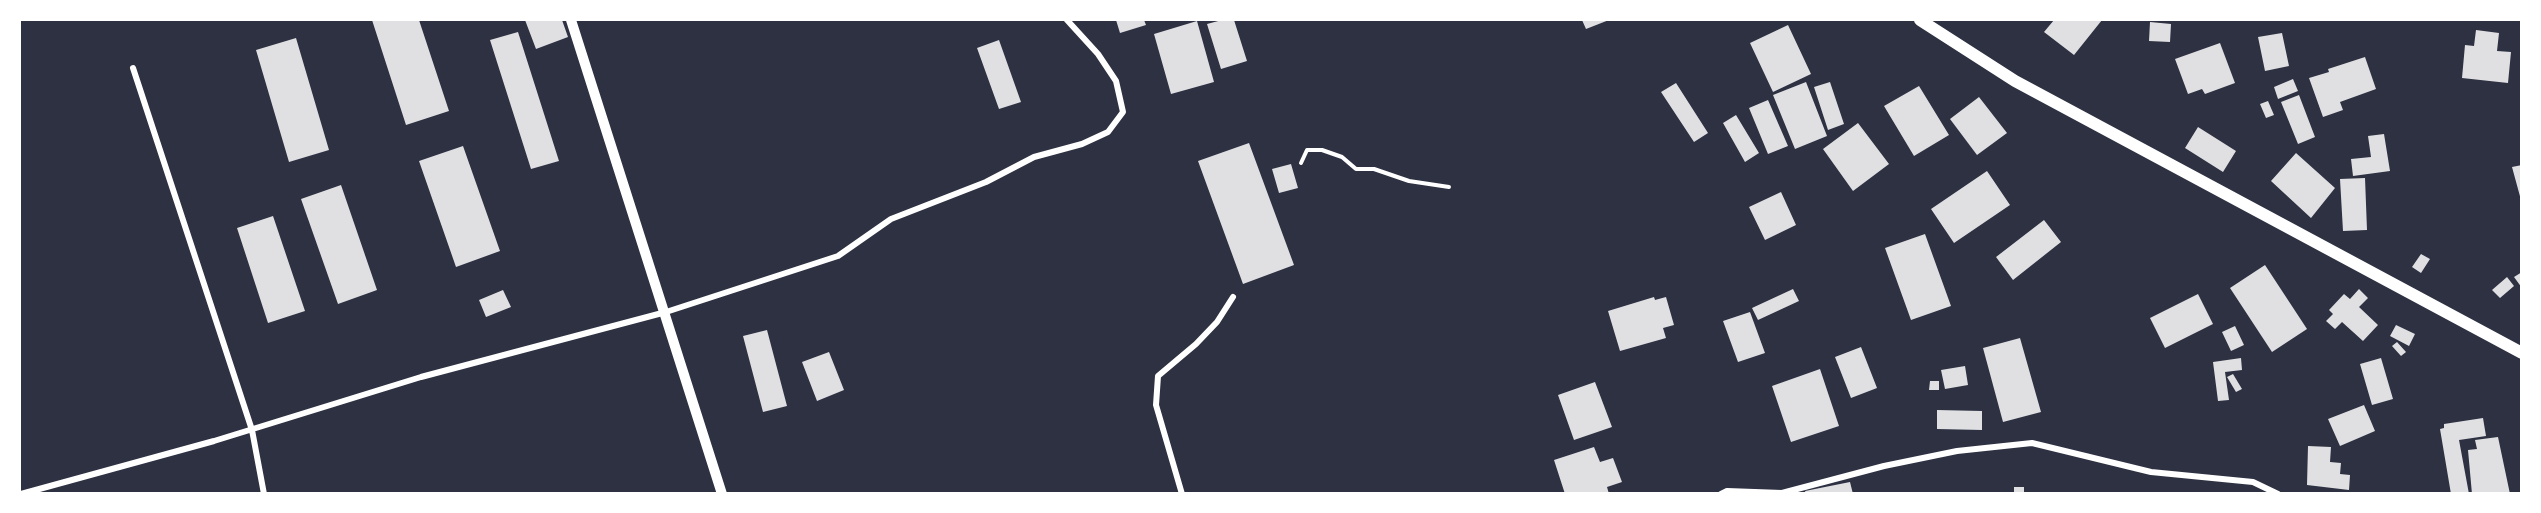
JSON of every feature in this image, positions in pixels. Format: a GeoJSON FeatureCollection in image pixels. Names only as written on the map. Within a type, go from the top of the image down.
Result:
{"type":"FeatureCollection","features":[{"type":"Feature","properties":{"kind":"main road"},"geometry":{"type":"LineString","coordinates":[[1920,20],[2015,81],[2522,352]]}},
{"type":"Feature","properties":{"kind":"street"},"geometry":{"type":"LineString","coordinates":[[571,20],[666,312],[722,494]]}},
{"type":"Feature","properties":{"kind":"street"},"geometry":{"type":"LineString","coordinates":[[21,494],[252,429],[421,377],[666,312],[838,256],[891,219],[986,182],[1034,157],[1082,144],[1108,132],[1123,112],[1116,81],[1098,54],[1067,20]]}},
{"type":"Feature","properties":{"kind":"street"},"geometry":{"type":"LineString","coordinates":[[133,68],[252,429],[264,494]]}},
{"type":"Feature","properties":{"kind":"street"},"geometry":{"type":"LineString","coordinates":[[1182,494],[1156,405],[1158,376],[1196,344],[1217,322],[1233,297]]}},
{"type":"Feature","properties":{"kind":"street"},"geometry":{"type":"LineString","coordinates":[[1721,494],[1727,491],[1782,493],[1884,466],[1946,453],[2032,443],[2151,472],[2253,482],[2278,494]]}},
{"type":"Feature","properties":{"kind":"path"},"geometry":{"type":"LineString","coordinates":[[1301,163],[1307,150],[1322,150],[1342,157],[1356,169],[1374,169],[1409,181],[1449,187]]}},
{"type":"Feature","properties":{"kind":"building"},"geometry":{"type":"Polygon","coordinates":[[[372,20],[419,20],[449,111],[406,125],[372,20]]]}},
{"type":"Feature","properties":{"kind":"building"},"geometry":{"type":"Polygon","coordinates":[[[525,20],[562,20],[568,37],[536,49],[525,20]]]}},
{"type":"Feature","properties":{"kind":"building"},"geometry":{"type":"Polygon","coordinates":[[[1116,20],[1144,20],[1146,25],[1120,33],[1116,20]]]}},
{"type":"Feature","properties":{"kind":"building"},"geometry":{"type":"Polygon","coordinates":[[[1234,20],[1247,61],[1221,69],[1207,24],[1234,20]]]}},
{"type":"Feature","properties":{"kind":"building"},"geometry":{"type":"Polygon","coordinates":[[[1582,20],[1609,20],[1586,29],[1582,20]]]}},
{"type":"Feature","properties":{"kind":"building"},"geometry":{"type":"Polygon","coordinates":[[[2054,20],[2102,20],[2074,55],[2044,32],[2054,20]]]}},
{"type":"Feature","properties":{"kind":"building"},"geometry":{"type":"Polygon","coordinates":[[[1197,21],[1214,82],[1171,94],[1154,34],[1197,21]]]}},
{"type":"Feature","properties":{"kind":"building"},"geometry":{"type":"Polygon","coordinates":[[[2150,22],[2171,24],[2170,42],[2149,41],[2150,22]]]}},
{"type":"Feature","properties":{"kind":"building"},"geometry":{"type":"Polygon","coordinates":[[[1788,25],[1811,74],[1773,92],[1750,43],[1788,25]]]}},
{"type":"Feature","properties":{"kind":"building"},"geometry":{"type":"Polygon","coordinates":[[[2476,30],[2499,33],[2497,51],[2511,52],[2508,83],[2462,78],[2465,45],[2474,46],[2476,30]]]}},
{"type":"Feature","properties":{"kind":"building"},"geometry":{"type":"Polygon","coordinates":[[[518,32],[559,161],[531,169],[490,40],[518,32]]]}},
{"type":"Feature","properties":{"kind":"building"},"geometry":{"type":"Polygon","coordinates":[[[2282,33],[2289,66],[2265,71],[2258,37],[2282,33]]]}},
{"type":"Feature","properties":{"kind":"building"},"geometry":{"type":"Polygon","coordinates":[[[296,38],[329,150],[289,162],[256,50],[296,38]]]}},
{"type":"Feature","properties":{"kind":"building"},"geometry":{"type":"Polygon","coordinates":[[[999,40],[1021,102],[999,109],[977,48],[999,40]]]}},
{"type":"Feature","properties":{"kind":"building"},"geometry":{"type":"Polygon","coordinates":[[[2220,43],[2235,83],[2205,94],[2202,89],[2188,94],[2175,59],[2220,43]]]}},
{"type":"Feature","properties":{"kind":"building"},"geometry":{"type":"Polygon","coordinates":[[[2365,57],[2376,89],[2340,102],[2343,110],[2323,117],[2309,78],[2365,57]]]}},
{"type":"Feature","properties":{"kind":"building"},"geometry":{"type":"Polygon","coordinates":[[[2293,79],[2298,91],[2278,99],[2274,87],[2293,79]]]}},
{"type":"Feature","properties":{"kind":"building"},"geometry":{"type":"Polygon","coordinates":[[[1806,82],[1827,136],[1795,149],[1773,95],[1806,82]]]}},
{"type":"Feature","properties":{"kind":"building"},"geometry":{"type":"Polygon","coordinates":[[[1830,82],[1844,124],[1828,130],[1814,87],[1830,82]]]}},
{"type":"Feature","properties":{"kind":"building"},"geometry":{"type":"Polygon","coordinates":[[[1676,83],[1708,133],[1694,142],[1661,92],[1676,83]]]}},
{"type":"Feature","properties":{"kind":"building"},"geometry":{"type":"Polygon","coordinates":[[[1919,86],[1949,135],[1914,156],[1884,106],[1919,86]]]}},
{"type":"Feature","properties":{"kind":"building"},"geometry":{"type":"Polygon","coordinates":[[[2299,95],[2315,137],[2298,144],[2281,102],[2299,95]]]}},
{"type":"Feature","properties":{"kind":"building"},"geometry":{"type":"Polygon","coordinates":[[[1979,97],[2007,133],[1977,155],[1950,119],[1979,97]]]}},
{"type":"Feature","properties":{"kind":"building"},"geometry":{"type":"Polygon","coordinates":[[[1768,100],[1788,146],[1768,154],[1749,108],[1768,100]]]}},
{"type":"Feature","properties":{"kind":"building"},"geometry":{"type":"Polygon","coordinates":[[[2268,101],[2274,115],[2266,118],[2260,104],[2268,101]]]}},
{"type":"Feature","properties":{"kind":"building"},"geometry":{"type":"Polygon","coordinates":[[[1736,115],[1759,153],[1745,162],[1723,123],[1736,115]]]}},
{"type":"Feature","properties":{"kind":"building"},"geometry":{"type":"Polygon","coordinates":[[[1858,123],[1889,164],[1853,191],[1823,149],[1858,123]]]}},
{"type":"Feature","properties":{"kind":"building"},"geometry":{"type":"Polygon","coordinates":[[[2198,127],[2236,151],[2223,172],[2185,148],[2198,127]]]}},
{"type":"Feature","properties":{"kind":"building"},"geometry":{"type":"Polygon","coordinates":[[[2384,134],[2390,171],[2353,176],[2351,159],[2371,157],[2368,136],[2384,134]]]}},
{"type":"Feature","properties":{"kind":"building"},"geometry":{"type":"Polygon","coordinates":[[[1249,143],[1294,265],[1243,284],[1198,161],[1249,143]]]}},
{"type":"Feature","properties":{"kind":"building"},"geometry":{"type":"Polygon","coordinates":[[[463,146],[500,251],[456,267],[419,161],[463,146]]]}},
{"type":"Feature","properties":{"kind":"building"},"geometry":{"type":"Polygon","coordinates":[[[2296,153],[2335,188],[2311,218],[2271,181],[2296,153]]]}},
{"type":"Feature","properties":{"kind":"building"},"geometry":{"type":"Polygon","coordinates":[[[1291,164],[1298,188],[1279,193],[1272,169],[1291,164]]]}},
{"type":"Feature","properties":{"kind":"building"},"geometry":{"type":"Polygon","coordinates":[[[2522,165],[2522,200],[2521,200],[2512,167],[2522,165]]]}},
{"type":"Feature","properties":{"kind":"building"},"geometry":{"type":"Polygon","coordinates":[[[1987,171],[2010,205],[1954,243],[1931,209],[1987,171]]]}},
{"type":"Feature","properties":{"kind":"building"},"geometry":{"type":"Polygon","coordinates":[[[2365,178],[2367,230],[2343,231],[2340,179],[2365,178]]]}},
{"type":"Feature","properties":{"kind":"building"},"geometry":{"type":"Polygon","coordinates":[[[341,185],[377,290],[338,304],[301,199],[341,185]]]}},
{"type":"Feature","properties":{"kind":"building"},"geometry":{"type":"Polygon","coordinates":[[[1781,192],[1796,225],[1765,240],[1749,207],[1781,192]]]}},
{"type":"Feature","properties":{"kind":"building"},"geometry":{"type":"Polygon","coordinates":[[[273,216],[305,311],[268,323],[237,228],[273,216]]]}},
{"type":"Feature","properties":{"kind":"building"},"geometry":{"type":"Polygon","coordinates":[[[2044,220],[2061,242],[2013,280],[1996,257],[2044,220]]]}},
{"type":"Feature","properties":{"kind":"building"},"geometry":{"type":"Polygon","coordinates":[[[1925,234],[1951,306],[1911,320],[1885,248],[1925,234]]]}},
{"type":"Feature","properties":{"kind":"building"},"geometry":{"type":"Polygon","coordinates":[[[2421,254],[2430,259],[2421,273],[2412,267],[2421,254]]]}},
{"type":"Feature","properties":{"kind":"building"},"geometry":{"type":"Polygon","coordinates":[[[2265,265],[2307,329],[2272,352],[2230,288],[2265,265]]]}},
{"type":"Feature","properties":{"kind":"building"},"geometry":{"type":"Polygon","coordinates":[[[2522,272],[2522,288],[2514,277],[2522,272]]]}},
{"type":"Feature","properties":{"kind":"building"},"geometry":{"type":"Polygon","coordinates":[[[2507,277],[2514,286],[2500,298],[2492,290],[2507,277]]]}},
{"type":"Feature","properties":{"kind":"building"},"geometry":{"type":"Polygon","coordinates":[[[1793,289],[1799,301],[1758,320],[1752,308],[1793,289]]]}},
{"type":"Feature","properties":{"kind":"building"},"geometry":{"type":"Polygon","coordinates":[[[2359,289],[2368,298],[2359,307],[2378,325],[2363,341],[2342,322],[2335,329],[2326,321],[2333,314],[2329,310],[2344,294],[2350,299],[2359,289]]]}},
{"type":"Feature","properties":{"kind":"building"},"geometry":{"type":"Polygon","coordinates":[[[503,290],[511,307],[486,317],[479,300],[503,290]]]}},
{"type":"Feature","properties":{"kind":"building"},"geometry":{"type":"Polygon","coordinates":[[[2198,294],[2213,324],[2165,348],[2150,318],[2198,294]]]}},
{"type":"Feature","properties":{"kind":"building"},"geometry":{"type":"Polygon","coordinates":[[[1654,297],[1655,300],[1666,297],[1674,325],[1663,328],[1666,338],[1620,351],[1608,311],[1654,297]]]}},
{"type":"Feature","properties":{"kind":"building"},"geometry":{"type":"Polygon","coordinates":[[[1750,312],[1765,353],[1738,362],[1723,321],[1750,312]]]}},
{"type":"Feature","properties":{"kind":"building"},"geometry":{"type":"Polygon","coordinates":[[[2396,325],[2415,334],[2409,346],[2390,336],[2396,325]]]}},
{"type":"Feature","properties":{"kind":"building"},"geometry":{"type":"Polygon","coordinates":[[[2235,326],[2244,345],[2231,351],[2222,332],[2235,326]]]}},
{"type":"Feature","properties":{"kind":"building"},"geometry":{"type":"Polygon","coordinates":[[[767,330],[787,406],[763,412],[743,336],[767,330]]]}},
{"type":"Feature","properties":{"kind":"building"},"geometry":{"type":"Polygon","coordinates":[[[2020,338],[2041,412],[2003,422],[1983,348],[2020,338]]]}},
{"type":"Feature","properties":{"kind":"building"},"geometry":{"type":"Polygon","coordinates":[[[2397,342],[2406,352],[2401,356],[2392,346],[2397,342]]]}},
{"type":"Feature","properties":{"kind":"building"},"geometry":{"type":"Polygon","coordinates":[[[1861,347],[1877,388],[1851,398],[1835,357],[1861,347]]]}},
{"type":"Feature","properties":{"kind":"building"},"geometry":{"type":"Polygon","coordinates":[[[829,352],[844,390],[817,401],[802,362],[829,352]]]}},
{"type":"Feature","properties":{"kind":"building"},"geometry":{"type":"Polygon","coordinates":[[[2241,358],[2242,370],[2225,372],[2229,400],[2218,401],[2213,362],[2241,358]]]}},
{"type":"Feature","properties":{"kind":"building"},"geometry":{"type":"Polygon","coordinates":[[[2381,358],[2393,399],[2372,405],[2360,364],[2381,358]]]}},
{"type":"Feature","properties":{"kind":"building"},"geometry":{"type":"Polygon","coordinates":[[[1965,366],[1968,385],[1945,389],[1941,370],[1965,366]]]}},
{"type":"Feature","properties":{"kind":"building"},"geometry":{"type":"Polygon","coordinates":[[[1820,369],[1839,426],[1791,442],[1772,386],[1820,369]]]}},
{"type":"Feature","properties":{"kind":"building"},"geometry":{"type":"Polygon","coordinates":[[[2233,374],[2242,389],[2236,392],[2227,377],[2233,374]]]}},
{"type":"Feature","properties":{"kind":"building"},"geometry":{"type":"Polygon","coordinates":[[[1930,381],[1939,381],[1939,390],[1929,390],[1930,381]]]}},
{"type":"Feature","properties":{"kind":"building"},"geometry":{"type":"Polygon","coordinates":[[[1595,382],[1612,427],[1574,440],[1558,395],[1595,382]]]}},
{"type":"Feature","properties":{"kind":"building"},"geometry":{"type":"Polygon","coordinates":[[[2364,405],[2375,431],[2340,446],[2328,419],[2364,405]]]}},
{"type":"Feature","properties":{"kind":"building"},"geometry":{"type":"Polygon","coordinates":[[[1937,410],[1982,411],[1982,430],[1937,429],[1937,410]]]}},
{"type":"Feature","properties":{"kind":"building"},"geometry":{"type":"Polygon","coordinates":[[[2483,418],[2486,436],[2459,440],[2469,494],[2451,494],[2440,429],[2444,428],[2444,424],[2483,418]]]}},
{"type":"Feature","properties":{"kind":"building"},"geometry":{"type":"Polygon","coordinates":[[[2498,437],[2510,494],[2472,494],[2468,450],[2477,449],[2475,440],[2498,437]]]}},
{"type":"Feature","properties":{"kind":"building"},"geometry":{"type":"Polygon","coordinates":[[[2308,446],[2331,447],[2330,462],[2341,463],[2340,474],[2350,475],[2349,490],[2307,485],[2308,446]]]}},
{"type":"Feature","properties":{"kind":"building"},"geometry":{"type":"Polygon","coordinates":[[[1594,447],[1600,462],[1613,458],[1622,482],[1607,487],[1609,494],[1565,494],[1554,460],[1594,447]]]}},
{"type":"Feature","properties":{"kind":"building"},"geometry":{"type":"Polygon","coordinates":[[[1850,482],[1853,494],[1806,494],[1805,491],[1850,482]]]}},
{"type":"Feature","properties":{"kind":"building"},"geometry":{"type":"Polygon","coordinates":[[[2014,487],[2024,487],[2024,494],[2014,494],[2014,487]]]}}]}
